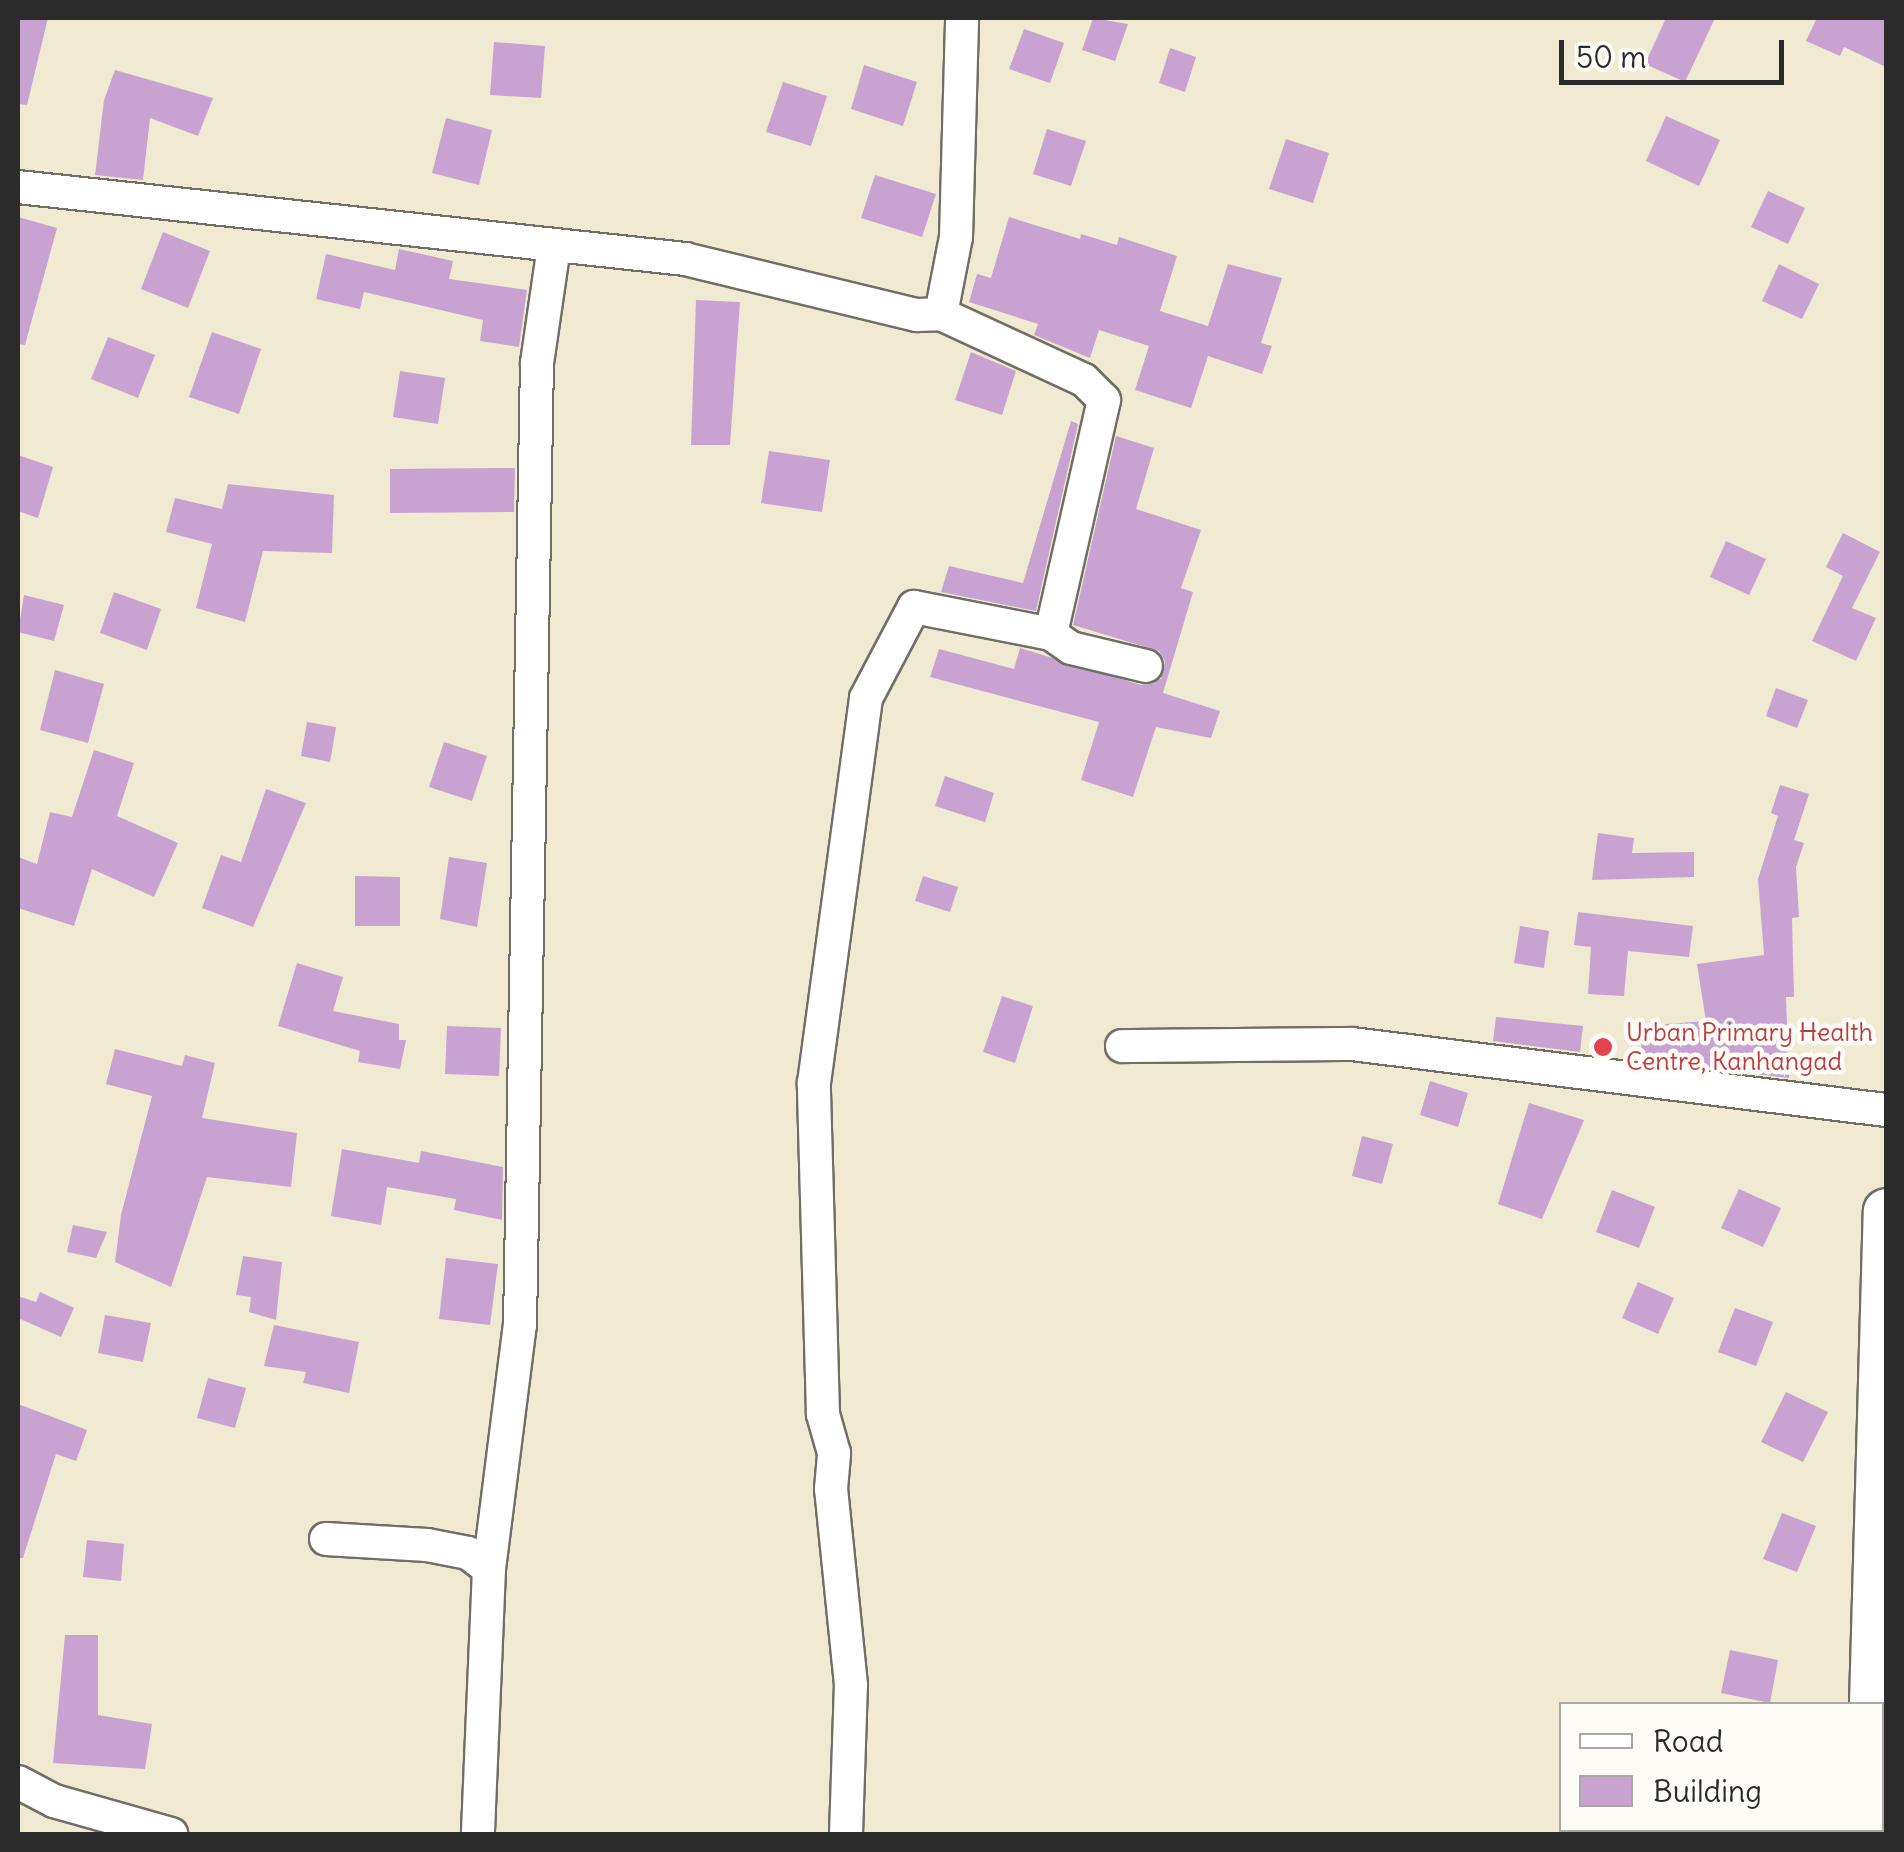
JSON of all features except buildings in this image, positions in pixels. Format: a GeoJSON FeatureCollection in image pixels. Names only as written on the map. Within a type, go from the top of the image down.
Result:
{"type":"FeatureCollection","features":[{"type":"Feature","properties":{"kind":"main road"},"geometry":{"type":"LineString","coordinates":[[1872,1702],[1886,1211]]}},
{"type":"Feature","properties":{"kind":"street"},"geometry":{"type":"LineString","coordinates":[[940,314],[956,237],[962,18]]}},
{"type":"Feature","properties":{"kind":"street"},"geometry":{"type":"LineString","coordinates":[[18,187],[685,259],[917,315],[940,314],[1084,380],[1104,400],[1050,634]]}},
{"type":"Feature","properties":{"kind":"street"},"geometry":{"type":"LineString","coordinates":[[478,1834],[488,1569],[520,1325],[537,363],[554,246]]}},
{"type":"Feature","properties":{"kind":"street"},"geometry":{"type":"LineString","coordinates":[[846,1834],[851,1685],[831,1489],[834,1453],[823,1414],[814,1083],[866,698],[914,607],[1050,634],[1071,648],[1146,666]]}},
{"type":"Feature","properties":{"kind":"street"},"geometry":{"type":"LineString","coordinates":[[1122,1046],[1352,1044],[1886,1110]]}},
{"type":"Feature","properties":{"kind":"street"},"geometry":{"type":"LineString","coordinates":[[326,1539],[427,1545],[468,1553],[488,1569]]}},
{"type":"Feature","properties":{"kind":"street"},"geometry":{"type":"LineString","coordinates":[[18,1782],[54,1801],[171,1834]]}},
{"type":"Feature","properties":{"kind":"place","name":"Urban Primary Health Centre, Kanhangad"},"geometry":{"type":"Point","coordinates":[1603,1047]}}]}
